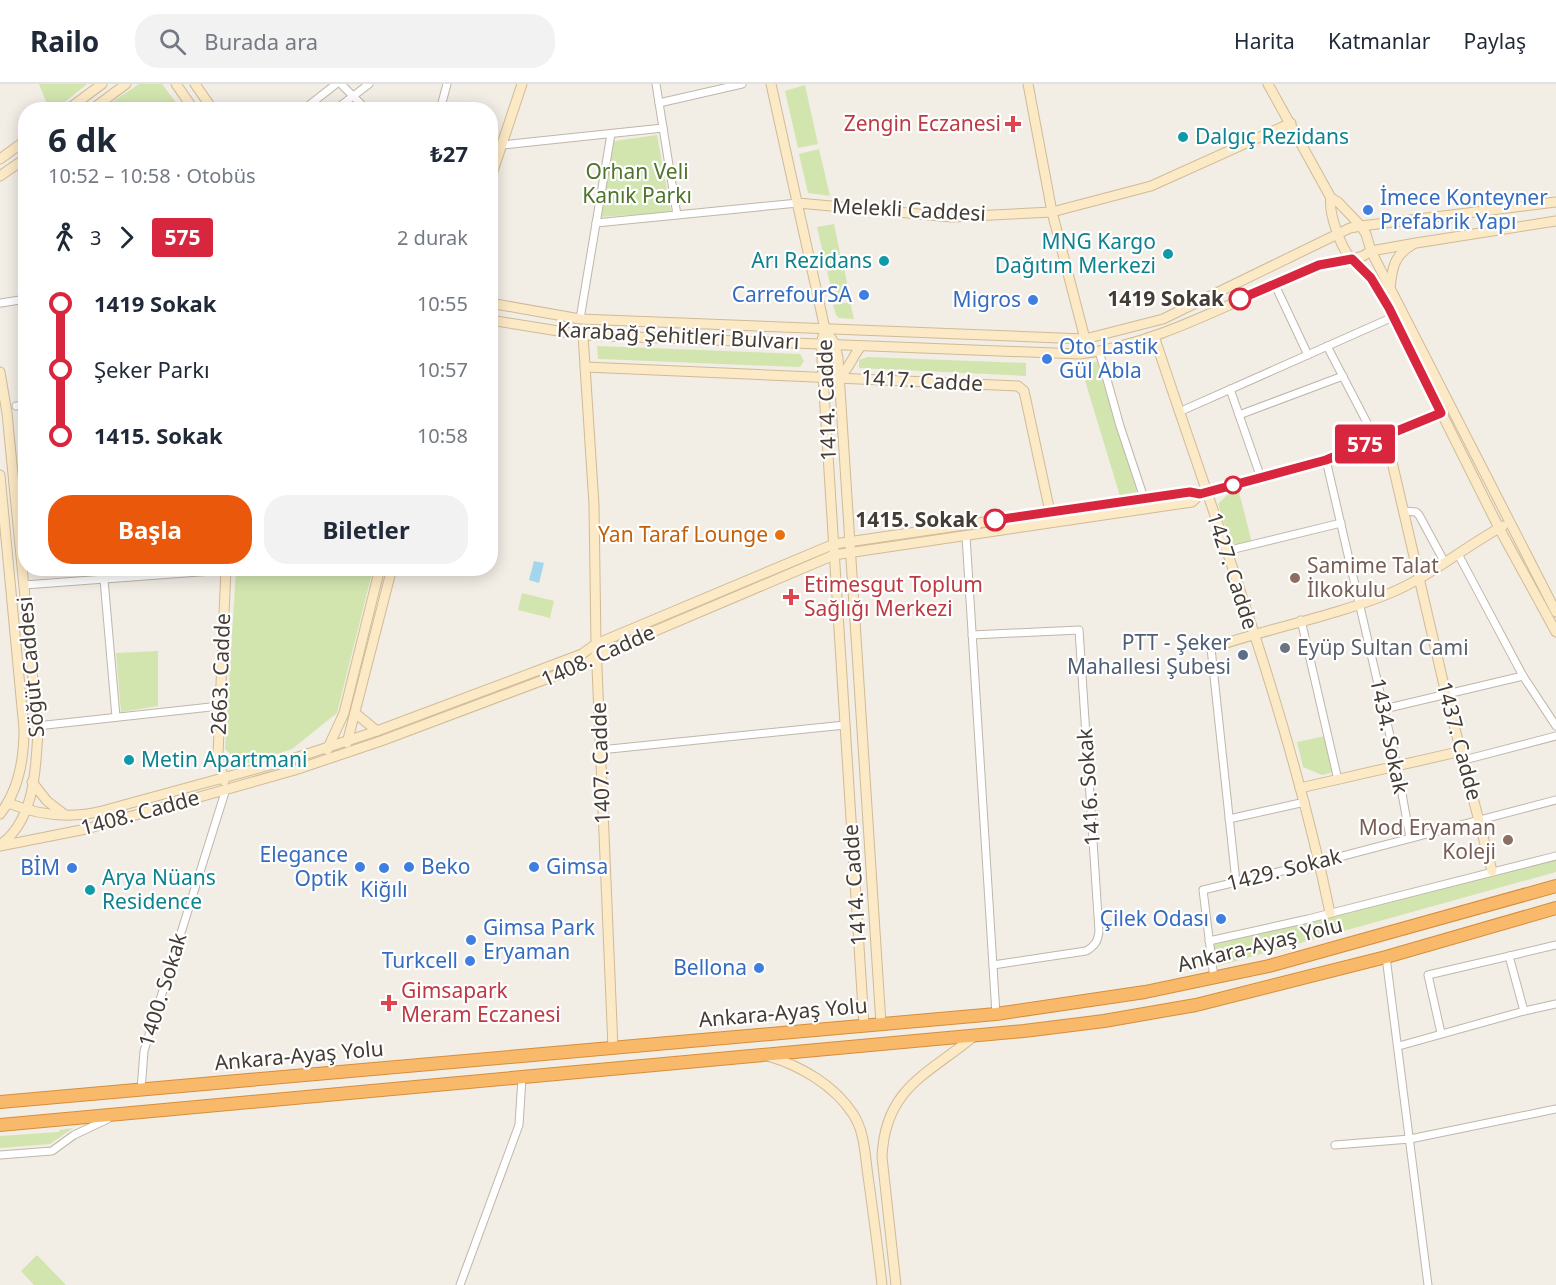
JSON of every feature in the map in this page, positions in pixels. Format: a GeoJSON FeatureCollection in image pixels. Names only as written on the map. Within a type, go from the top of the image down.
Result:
{"type":"FeatureCollection","features":[{"type":"Feature","properties":{"kind":"highway","name":"Ankara-Ayaş Yolu"},"geometry":{"type":"LineString","coordinates":[[0,1102],[996,1014],[1134,994],[1269,966],[1556,886]]}},
{"type":"Feature","properties":{"kind":"highway","name":"Ankara-Ayaş Yolu"},"geometry":{"type":"LineString","coordinates":[[0,1125],[975,1036],[1104,1021],[1196,1005],[1386,957],[1556,908]]}},
{"type":"Feature","properties":{"kind":"main road"},"geometry":{"type":"LineString","coordinates":[[78,102],[102,84]]}},
{"type":"Feature","properties":{"kind":"main road"},"geometry":{"type":"LineString","coordinates":[[102,102],[126,84]]}},
{"type":"Feature","properties":{"kind":"main road"},"geometry":{"type":"LineString","coordinates":[[176,84],[188,102]]}},
{"type":"Feature","properties":{"kind":"main road"},"geometry":{"type":"LineString","coordinates":[[195,84],[207,102]]}},
{"type":"Feature","properties":{"kind":"main road"},"geometry":{"type":"LineString","coordinates":[[498,157],[522,84]]}},
{"type":"Feature","properties":{"kind":"main road"},"geometry":{"type":"LineString","coordinates":[[773,84],[825,329]]}},
{"type":"Feature","properties":{"kind":"main road"},"geometry":{"type":"LineString","coordinates":[[1028,84],[1052,213],[1085,339]]}},
{"type":"Feature","properties":{"kind":"main road"},"geometry":{"type":"LineString","coordinates":[[1268,84],[1331,198],[1338,202],[1366,234],[1371,251],[1556,612]]}},
{"type":"Feature","properties":{"kind":"main road","name":"Melekli Caddesi"},"geometry":{"type":"LineString","coordinates":[[798,203],[952,217],[1052,213],[1151,186],[1291,123]]}},
{"type":"Feature","properties":{"kind":"main road"},"geometry":{"type":"LineString","coordinates":[[0,159],[18,146]]}},
{"type":"Feature","properties":{"kind":"main road"},"geometry":{"type":"LineString","coordinates":[[0,176],[18,164]]}},
{"type":"Feature","properties":{"kind":"main road"},"geometry":{"type":"LineString","coordinates":[[1331,198],[1329,206],[1345,251],[1371,278],[1393,317],[1499,528],[1556,632]]}},
{"type":"Feature","properties":{"kind":"main road","name":"Karabağ Şehitleri Bulvarı"},"geometry":{"type":"LineString","coordinates":[[498,304],[580,319],[1085,339],[1163,319],[1350,228],[1556,202]]}},
{"type":"Feature","properties":{"kind":"main road","name":"Karabağ Şehitleri Bulvarı"},"geometry":{"type":"LineString","coordinates":[[498,321],[583,335],[1072,354],[1099,351],[1154,336],[1319,265],[1352,259],[1371,251],[1556,221]]}},
{"type":"Feature","properties":{"kind":"main road"},"geometry":{"type":"LineString","coordinates":[[1390,288],[1396,258],[1416,243]]}},
{"type":"Feature","properties":{"kind":"main road","name":"1414. Cadde"},"geometry":{"type":"LineString","coordinates":[[825,329],[821,344],[864,1026]]}},
{"type":"Feature","properties":{"kind":"main road","name":"1414. Cadde"},"geometry":{"type":"LineString","coordinates":[[825,329],[835,344],[840,377],[880,1024]]}},
{"type":"Feature","properties":{"kind":"main road","name":"1407. Cadde"},"geometry":{"type":"LineString","coordinates":[[583,335],[594,505],[596,644],[613,1048]]}},
{"type":"Feature","properties":{"kind":"main road","name":"1427. Cadde"},"geometry":{"type":"LineString","coordinates":[[1154,336],[1203,493],[1226,551],[1253,633],[1305,802],[1330,913]]}},
{"type":"Feature","properties":{"kind":"main road"},"geometry":{"type":"LineString","coordinates":[[840,377],[848,369],[861,345]]}},
{"type":"Feature","properties":{"kind":"main road","name":"1417. Cadde"},"geometry":{"type":"LineString","coordinates":[[585,367],[823,376],[1022,387],[1050,512]]}},
{"type":"Feature","properties":{"kind":"main road","name":"Söğüt Caddesi"},"geometry":{"type":"LineString","coordinates":[[0,372],[18,484]]}},
{"type":"Feature","properties":{"kind":"main road","name":"1408. Cadde"},"geometry":{"type":"LineString","coordinates":[[8,802],[26,810],[66,815],[102,811],[223,778],[377,731],[582,654],[596,644],[834,544],[1144,498],[1190,492],[1203,493],[1326,460],[1441,413]]}},
{"type":"Feature","properties":{"kind":"main road","name":"1437. Cadde"},"geometry":{"type":"LineString","coordinates":[[1386,436],[1446,694],[1492,871]]}},
{"type":"Feature","properties":{"kind":"main road","name":"Söğüt Caddesi"},"geometry":{"type":"LineString","coordinates":[[0,475],[24,729],[24,755],[8,802],[0,814]]}},
{"type":"Feature","properties":{"kind":"main road","name":"1408. Cadde"},"geometry":{"type":"LineString","coordinates":[[0,845],[86,829],[343,753],[586,664],[597,656],[834,555],[1192,502],[1203,493]]}},
{"type":"Feature","properties":{"kind":"main road"},"geometry":{"type":"LineString","coordinates":[[1211,648],[1253,633],[1389,594],[1420,579],[1509,522]]}},
{"type":"Feature","properties":{"kind":"main road","name":"Söğüt Caddesi"},"geometry":{"type":"LineString","coordinates":[[0,845],[16,829],[26,810],[32,782],[38,729],[24,576]]}},
{"type":"Feature","properties":{"kind":"main road","name":"2663. Cadde"},"geometry":{"type":"LineString","coordinates":[[226,576],[218,754],[226,789]]}},
{"type":"Feature","properties":{"kind":"main road"},"geometry":{"type":"LineString","coordinates":[[322,760],[344,713],[378,576]]}},
{"type":"Feature","properties":{"kind":"main road"},"geometry":{"type":"LineString","coordinates":[[343,753],[356,713],[390,576]]}},
{"type":"Feature","properties":{"kind":"main road"},"geometry":{"type":"LineString","coordinates":[[356,713],[377,731]]}},
{"type":"Feature","properties":{"kind":"main road"},"geometry":{"type":"LineString","coordinates":[[1300,789],[1397,766],[1463,755]]}},
{"type":"Feature","properties":{"kind":"main road"},"geometry":{"type":"LineString","coordinates":[[32,782],[47,801],[66,815]]}},
{"type":"Feature","properties":{"kind":"main road"},"geometry":{"type":"LineString","coordinates":[[896,1285],[882,1158],[888,1124],[898,1103],[915,1081],[975,1036]]}},
{"type":"Feature","properties":{"kind":"main road"},"geometry":{"type":"LineString","coordinates":[[766,1055],[813,1076],[837,1095],[854,1116],[864,1144],[882,1285]]}},
{"type":"Feature","properties":{"kind":"street"},"geometry":{"type":"LineString","coordinates":[[313,102],[336,84]]}},
{"type":"Feature","properties":{"kind":"street"},"geometry":{"type":"LineString","coordinates":[[341,84],[360,102]]}},
{"type":"Feature","properties":{"kind":"street"},"geometry":{"type":"LineString","coordinates":[[345,102],[369,84]]}},
{"type":"Feature","properties":{"kind":"street"},"geometry":{"type":"LineString","coordinates":[[442,102],[447,84]]}},
{"type":"Feature","properties":{"kind":"street"},"geometry":{"type":"LineString","coordinates":[[656,84],[677,215]]}},
{"type":"Feature","properties":{"kind":"street"},"geometry":{"type":"LineString","coordinates":[[659,103],[742,84]]}},
{"type":"Feature","properties":{"kind":"street"},"geometry":{"type":"LineString","coordinates":[[502,145],[663,128]]}},
{"type":"Feature","properties":{"kind":"street"},"geometry":{"type":"LineString","coordinates":[[580,319],[611,134]]}},
{"type":"Feature","properties":{"kind":"street"},"geometry":{"type":"LineString","coordinates":[[596,223],[798,203]]}},
{"type":"Feature","properties":{"kind":"street"},"geometry":{"type":"LineString","coordinates":[[1275,285],[1308,355]]}},
{"type":"Feature","properties":{"kind":"street"},"geometry":{"type":"LineString","coordinates":[[2,303],[18,300]]}},
{"type":"Feature","properties":{"kind":"street"},"geometry":{"type":"LineString","coordinates":[[1179,412],[1393,317]]}},
{"type":"Feature","properties":{"kind":"street"},"geometry":{"type":"LineString","coordinates":[[1327,346],[1376,440]]}},
{"type":"Feature","properties":{"kind":"street"},"geometry":{"type":"LineString","coordinates":[[1099,351],[1120,426],[1144,498]]}},
{"type":"Feature","properties":{"kind":"street"},"geometry":{"type":"LineString","coordinates":[[1239,415],[1343,376]]}},
{"type":"Feature","properties":{"kind":"street"},"geometry":{"type":"LineString","coordinates":[[1230,389],[1261,478]]}},
{"type":"Feature","properties":{"kind":"street","name":"1434. Sokak"},"geometry":{"type":"LineString","coordinates":[[1326,460],[1397,766],[1410,838]]}},
{"type":"Feature","properties":{"kind":"street"},"geometry":{"type":"LineString","coordinates":[[1404,511],[1416,512],[1419,515],[1445,562]]}},
{"type":"Feature","properties":{"kind":"street"},"geometry":{"type":"LineString","coordinates":[[1226,551],[1341,523]]}},
{"type":"Feature","properties":{"kind":"street"},"geometry":{"type":"LineString","coordinates":[[966,536],[996,1014]]}},
{"type":"Feature","properties":{"kind":"street"},"geometry":{"type":"LineString","coordinates":[[1458,554],[1523,676],[1556,726]]}},
{"type":"Feature","properties":{"kind":"street"},"geometry":{"type":"LineString","coordinates":[[104,576],[116,717]]}},
{"type":"Feature","properties":{"kind":"street"},"geometry":{"type":"LineString","coordinates":[[24,585],[141,576]]}},
{"type":"Feature","properties":{"kind":"street"},"geometry":{"type":"LineString","coordinates":[[1301,620],[1338,780]]}},
{"type":"Feature","properties":{"kind":"street","name":"1416. Sokak"},"geometry":{"type":"LineString","coordinates":[[972,635],[1078,630],[1099,931],[1094,946],[1086,951],[993,965]]}},
{"type":"Feature","properties":{"kind":"street"},"geometry":{"type":"LineString","coordinates":[[1211,648],[1236,882]]}},
{"type":"Feature","properties":{"kind":"street"},"geometry":{"type":"LineString","coordinates":[[1384,709],[1523,676]]}},
{"type":"Feature","properties":{"kind":"street"},"geometry":{"type":"LineString","coordinates":[[46,725],[220,706]]}},
{"type":"Feature","properties":{"kind":"street"},"geometry":{"type":"LineString","coordinates":[[600,750],[845,725]]}},
{"type":"Feature","properties":{"kind":"street"},"geometry":{"type":"LineString","coordinates":[[1463,755],[1556,736]]}},
{"type":"Feature","properties":{"kind":"street","name":"1400. Sokak"},"geometry":{"type":"LineString","coordinates":[[141,1090],[144,1051],[226,789]]}},
{"type":"Feature","properties":{"kind":"street","name":"1429. Sokak"},"geometry":{"type":"LineString","coordinates":[[1214,978],[1203,890],[1556,800]]}},
{"type":"Feature","properties":{"kind":"street"},"geometry":{"type":"LineString","coordinates":[[1230,819],[1305,802]]}},
{"type":"Feature","properties":{"kind":"street"},"geometry":{"type":"LineString","coordinates":[[1209,941],[1330,913],[1556,855]]}},
{"type":"Feature","properties":{"kind":"street"},"geometry":{"type":"LineString","coordinates":[[1441,1033],[1428,975],[1556,945]]}},
{"type":"Feature","properties":{"kind":"street"},"geometry":{"type":"LineString","coordinates":[[1509,956],[1524,1011]]}},
{"type":"Feature","properties":{"kind":"street"},"geometry":{"type":"LineString","coordinates":[[1386,957],[1428,1285]]}},
{"type":"Feature","properties":{"kind":"street"},"geometry":{"type":"LineString","coordinates":[[1399,1046],[1556,1004]]}},
{"type":"Feature","properties":{"kind":"street"},"geometry":{"type":"LineString","coordinates":[[460,1285],[519,1125],[522,1078]]}},
{"type":"Feature","properties":{"kind":"street"},"geometry":{"type":"LineString","coordinates":[[1335,1145],[1410,1139],[1556,1109]]}},
{"type":"Feature","properties":{"kind":"street"},"geometry":{"type":"LineString","coordinates":[[0,1155],[52,1151],[74,1135],[116,1115]]}},
{"type":"Feature","properties":{"kind":"green space"},"geometry":{"type":"Polygon","coordinates":[[[39,84],[87,84],[65,102],[46,102],[39,84]]]}},
{"type":"Feature","properties":{"kind":"green space"},"geometry":{"type":"Polygon","coordinates":[[[139,84],[162,84],[176,102],[112,102],[139,84]]]}},
{"type":"Feature","properties":{"kind":"green space"},"geometry":{"type":"Polygon","coordinates":[[[805,85],[818,144],[798,148],[785,91],[805,85]]]}},
{"type":"Feature","properties":{"kind":"green space","name":"Orhan Veli Kanık Parkı"},"geometry":{"type":"Polygon","coordinates":[[[657,135],[671,212],[601,217],[614,141],[657,135]]]}},
{"type":"Feature","properties":{"kind":"green space"},"geometry":{"type":"Polygon","coordinates":[[[819,149],[830,196],[808,193],[799,154],[819,149]]]}},
{"type":"Feature","properties":{"kind":"green space"},"geometry":{"type":"Polygon","coordinates":[[[834,224],[842,263],[826,267],[817,227],[834,224]]]}},
{"type":"Feature","properties":{"kind":"green space"},"geometry":{"type":"Polygon","coordinates":[[[844,268],[849,293],[833,296],[827,271],[844,268]]]}},
{"type":"Feature","properties":{"kind":"green space"},"geometry":{"type":"Polygon","coordinates":[[[850,302],[854,319],[839,318],[833,305],[850,302]]]}},
{"type":"Feature","properties":{"kind":"green space"},"geometry":{"type":"Polygon","coordinates":[[[597,346],[800,354],[804,361],[800,367],[797,367],[598,359],[597,346]]]}},
{"type":"Feature","properties":{"kind":"green space"},"geometry":{"type":"Polygon","coordinates":[[[868,357],[1026,363],[1026,376],[859,368],[859,360],[868,357]]]}},
{"type":"Feature","properties":{"kind":"green space"},"geometry":{"type":"Polygon","coordinates":[[[1097,362],[1137,492],[1120,496],[1080,364],[1097,362]]]}},
{"type":"Feature","properties":{"kind":"green space"},"geometry":{"type":"Polygon","coordinates":[[[1239,492],[1252,543],[1235,547],[1231,545],[1218,504],[1227,495],[1239,492]]]}},
{"type":"Feature","properties":{"kind":"green space"},"geometry":{"type":"Polygon","coordinates":[[[236,576],[371,576],[337,713],[292,749],[242,765],[225,749],[236,576]]]}},
{"type":"Feature","properties":{"kind":"green space"},"geometry":{"type":"Polygon","coordinates":[[[522,593],[554,601],[550,618],[518,610],[522,593]]]}},
{"type":"Feature","properties":{"kind":"green space"},"geometry":{"type":"Polygon","coordinates":[[[158,651],[158,706],[121,712],[116,653],[158,651]]]}},
{"type":"Feature","properties":{"kind":"green space"},"geometry":{"type":"Polygon","coordinates":[[[1325,736],[1334,772],[1322,775],[1303,767],[1297,742],[1325,736]]]}},
{"type":"Feature","properties":{"kind":"green space"},"geometry":{"type":"Polygon","coordinates":[[[1556,859],[1556,872],[1218,966],[1213,945],[1556,859]]]}},
{"type":"Feature","properties":{"kind":"green space"},"geometry":{"type":"Polygon","coordinates":[[[73,1128],[50,1144],[0,1148],[0,1136],[59,1132],[73,1128]]]}},
{"type":"Feature","properties":{"kind":"green space"},"geometry":{"type":"Polygon","coordinates":[[[37,1255],[66,1285],[34,1285],[21,1271],[37,1255]]]}},
{"type":"Feature","properties":{"kind":"water"},"geometry":{"type":"Polygon","coordinates":[[[534,561],[544,563],[539,583],[529,580],[534,561]]]}},
{"type":"Feature","properties":{"kind":"bus line","name":"575"},"geometry":{"type":"LineString","coordinates":[[995,520],[1190,492],[1200,494],[1326,460],[1441,413],[1389,308],[1371,278],[1352,259],[1319,265],[1240,299]]}},
{"type":"Feature","properties":{"kind":"place","name":"Zengin Eczanesi"},"geometry":{"type":"Point","coordinates":[1013,124]}},
{"type":"Feature","properties":{"kind":"place","name":"Dalgıç Rezidans"},"geometry":{"type":"Point","coordinates":[1183,137]}},
{"type":"Feature","properties":{"kind":"place","name":"İmece Konteyner Prefabrik Yapı"},"geometry":{"type":"Point","coordinates":[1368,210]}},
{"type":"Feature","properties":{"kind":"place","name":"MNG Kargo Dağıtım Merkezi"},"geometry":{"type":"Point","coordinates":[1168,254]}},
{"type":"Feature","properties":{"kind":"place","name":"Arı Rezidans"},"geometry":{"type":"Point","coordinates":[884,261]}},
{"type":"Feature","properties":{"kind":"place","name":"CarrefourSA"},"geometry":{"type":"Point","coordinates":[864,295]}},
{"type":"Feature","properties":{"kind":"place","name":"1419 Sokak"},"geometry":{"type":"Point","coordinates":[1240,299]}},
{"type":"Feature","properties":{"kind":"place","name":"Migros"},"geometry":{"type":"Point","coordinates":[1033,300]}},
{"type":"Feature","properties":{"kind":"place","name":"Oto Lastik Gül Abla"},"geometry":{"type":"Point","coordinates":[1047,359]}},
{"type":"Feature","properties":{"kind":"place","name":"1415. Sokak"},"geometry":{"type":"Point","coordinates":[995,520]}},
{"type":"Feature","properties":{"kind":"place","name":"Yan Taraf Lounge"},"geometry":{"type":"Point","coordinates":[780,535]}},
{"type":"Feature","properties":{"kind":"place","name":"Samime Talat İlkokulu"},"geometry":{"type":"Point","coordinates":[1295,578]}},
{"type":"Feature","properties":{"kind":"place","name":"Etimesgut Toplum Sağlığı Merkezi"},"geometry":{"type":"Point","coordinates":[791,597]}},
{"type":"Feature","properties":{"kind":"place","name":"Eyüp Sultan Cami"},"geometry":{"type":"Point","coordinates":[1285,648]}},
{"type":"Feature","properties":{"kind":"place","name":"PTT - Şeker Mahallesi Şubesi"},"geometry":{"type":"Point","coordinates":[1243,655]}},
{"type":"Feature","properties":{"kind":"place","name":"Metin Apartmani"},"geometry":{"type":"Point","coordinates":[129,760]}},
{"type":"Feature","properties":{"kind":"place","name":"Mod Eryaman Koleji"},"geometry":{"type":"Point","coordinates":[1508,840]}},
{"type":"Feature","properties":{"kind":"place","name":"Elegance Optik"},"geometry":{"type":"Point","coordinates":[360,867]}},
{"type":"Feature","properties":{"kind":"place","name":"Beko"},"geometry":{"type":"Point","coordinates":[409,867]}},
{"type":"Feature","properties":{"kind":"place","name":"Gimsa"},"geometry":{"type":"Point","coordinates":[534,867]}},
{"type":"Feature","properties":{"kind":"place","name":"BİM"},"geometry":{"type":"Point","coordinates":[72,868]}},
{"type":"Feature","properties":{"kind":"place","name":"Kiğılı"},"geometry":{"type":"Point","coordinates":[384,868]}},
{"type":"Feature","properties":{"kind":"place","name":"Arya Nüans Residence"},"geometry":{"type":"Point","coordinates":[90,890]}},
{"type":"Feature","properties":{"kind":"place","name":"Çilek Odası"},"geometry":{"type":"Point","coordinates":[1221,919]}},
{"type":"Feature","properties":{"kind":"place","name":"Gimsa Park Eryaman"},"geometry":{"type":"Point","coordinates":[471,940]}},
{"type":"Feature","properties":{"kind":"place","name":"Turkcell"},"geometry":{"type":"Point","coordinates":[470,961]}},
{"type":"Feature","properties":{"kind":"place","name":"Bellona"},"geometry":{"type":"Point","coordinates":[759,968]}},
{"type":"Feature","properties":{"kind":"place","name":"Gimsapark Meram Eczanesi"},"geometry":{"type":"Point","coordinates":[389,1003]}}]}
